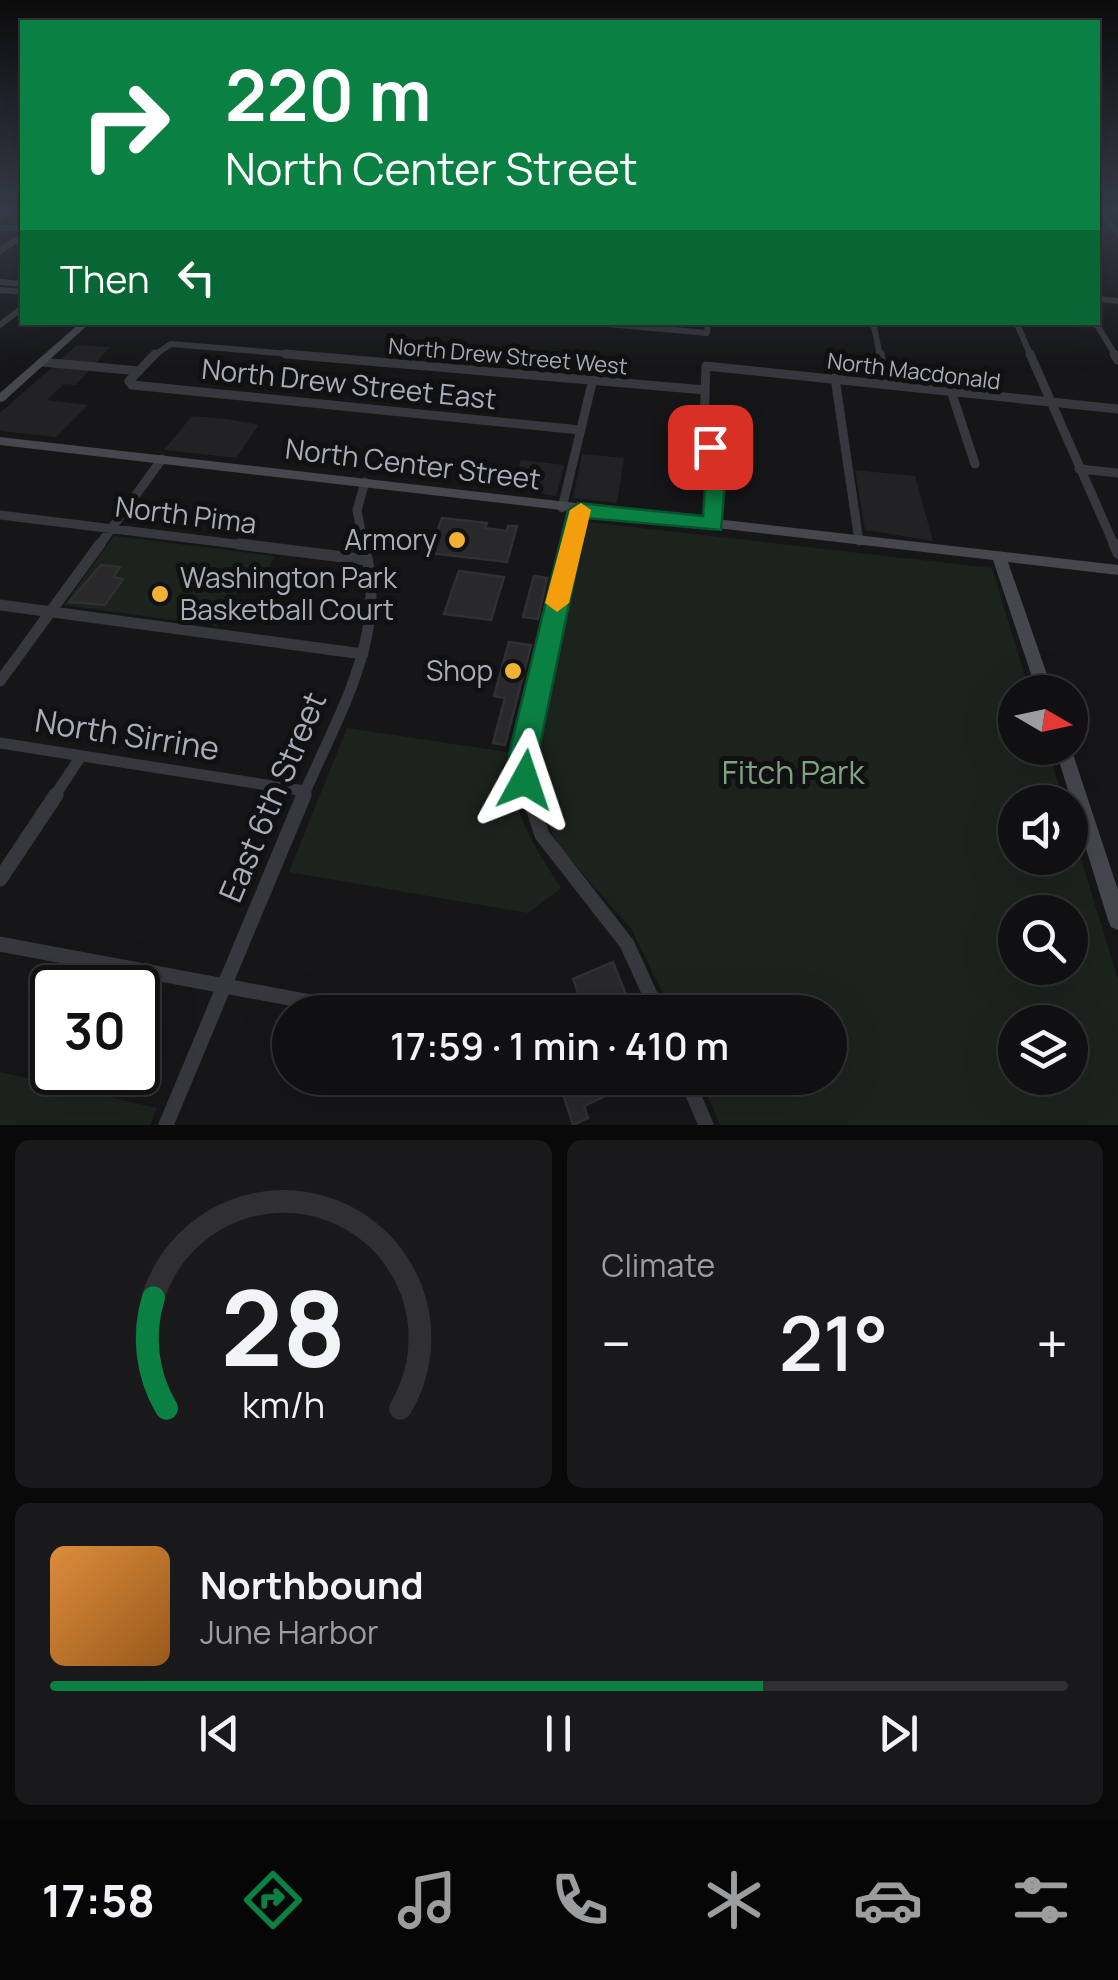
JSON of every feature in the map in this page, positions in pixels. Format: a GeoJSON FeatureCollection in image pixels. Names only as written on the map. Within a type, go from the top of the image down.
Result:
{"type":"FeatureCollection","features":[{"type":"Feature","properties":{"kind":"main road"},"geometry":{"type":"LineString","coordinates":[[0,398],[84,325]]}},
{"type":"Feature","properties":{"kind":"street"},"geometry":{"type":"LineString","coordinates":[[0,325],[20,310]]}},
{"type":"Feature","properties":{"kind":"street"},"geometry":{"type":"LineString","coordinates":[[619,325],[707,333],[708,325]]}},
{"type":"Feature","properties":{"kind":"street"},"geometry":{"type":"LineString","coordinates":[[874,325],[886,383]]}},
{"type":"Feature","properties":{"kind":"street"},"geometry":{"type":"LineString","coordinates":[[1017,325],[1118,553]]}},
{"type":"Feature","properties":{"kind":"street"},"geometry":{"type":"LineString","coordinates":[[1097,325],[1118,360]]}},
{"type":"Feature","properties":{"kind":"street","name":"North Drew Street West"},"geometry":{"type":"LineString","coordinates":[[139,371],[163,346],[172,344],[705,390]]}},
{"type":"Feature","properties":{"kind":"street"},"geometry":{"type":"LineString","coordinates":[[42,362],[139,371]]}},
{"type":"Feature","properties":{"kind":"street","name":"North Macdonald"},"geometry":{"type":"LineString","coordinates":[[705,390],[706,366],[1118,409]]}},
{"type":"Feature","properties":{"kind":"street","name":"North Drew Street East"},"geometry":{"type":"LineString","coordinates":[[139,371],[130,381],[132,385],[580,430]]}},
{"type":"Feature","properties":{"kind":"street"},"geometry":{"type":"LineString","coordinates":[[835,378],[859,542]]}},
{"type":"Feature","properties":{"kind":"street"},"geometry":{"type":"LineString","coordinates":[[562,508],[592,383]]}},
{"type":"Feature","properties":{"kind":"street"},"geometry":{"type":"LineString","coordinates":[[705,390],[704,424],[716,473],[714,525]]}},
{"type":"Feature","properties":{"kind":"street"},"geometry":{"type":"LineString","coordinates":[[952,391],[975,464]]}},
{"type":"Feature","properties":{"kind":"street","name":"North Center Street"},"geometry":{"type":"LineString","coordinates":[[0,441],[1118,570]]}},
{"type":"Feature","properties":{"kind":"street"},"geometry":{"type":"LineString","coordinates":[[0,681],[162,459]]}},
{"type":"Feature","properties":{"kind":"street"},"geometry":{"type":"LineString","coordinates":[[1078,469],[1118,473]]}},
{"type":"Feature","properties":{"kind":"street","name":"East 6th Street"},"geometry":{"type":"LineString","coordinates":[[166,1125],[363,654],[374,605],[374,582],[356,521],[355,504],[366,482]]}},
{"type":"Feature","properties":{"kind":"street"},"geometry":{"type":"LineString","coordinates":[[578,510],[524,754],[525,780],[533,820],[550,853],[622,936],[650,995]]}},
{"type":"Feature","properties":{"kind":"street","name":"North Pima"},"geometry":{"type":"LineString","coordinates":[[0,515],[367,560]]}},
{"type":"Feature","properties":{"kind":"street"},"geometry":{"type":"LineString","coordinates":[[999,557],[1038,675]]}},
{"type":"Feature","properties":{"kind":"street"},"geometry":{"type":"LineString","coordinates":[[0,605],[363,654]]}},
{"type":"Feature","properties":{"kind":"street","name":"North Sirrine"},"geometry":{"type":"LineString","coordinates":[[0,743],[305,791]]}},
{"type":"Feature","properties":{"kind":"street"},"geometry":{"type":"LineString","coordinates":[[0,878],[81,756]]}},
{"type":"Feature","properties":{"kind":"street"},"geometry":{"type":"LineString","coordinates":[[1068,765],[1118,920]]}},
{"type":"Feature","properties":{"kind":"street"},"geometry":{"type":"LineString","coordinates":[[0,944],[272,995]]}},
{"type":"Feature","properties":{"kind":"street"},"geometry":{"type":"LineString","coordinates":[[693,1095],[706,1125]]}},
{"type":"Feature","properties":{"kind":"shaded area"},"geometry":{"type":"Polygon","coordinates":[[[77,345],[110,347],[76,385],[64,384],[47,400],[88,405],[56,437],[0,431],[0,413],[77,345]]]}},
{"type":"Feature","properties":{"kind":"shaded area"},"geometry":{"type":"Polygon","coordinates":[[[192,416],[259,425],[236,458],[164,450],[192,416]]]}},
{"type":"Feature","properties":{"kind":"shaded area"},"geometry":{"type":"Polygon","coordinates":[[[582,454],[624,458],[617,503],[573,498],[582,454]]]}},
{"type":"Feature","properties":{"kind":"shaded area"},"geometry":{"type":"Polygon","coordinates":[[[521,460],[564,465],[556,496],[512,489],[521,460]]]}},
{"type":"Feature","properties":{"kind":"shaded area"},"geometry":{"type":"Polygon","coordinates":[[[855,470],[915,476],[933,541],[865,530],[855,470]]]}},
{"type":"Feature","properties":{"kind":"green space","name":"Fitch Park"},"geometry":{"type":"Polygon","coordinates":[[[587,522],[992,568],[1025,675],[998,675],[998,765],[1052,765],[1059,785],[998,785],[998,875],[1086,875],[1118,979],[1118,1125],[720,1125],[707,1095],[847,1095],[847,995],[664,995],[632,930],[559,846],[544,816],[535,756],[587,522]]]}},
{"type":"Feature","properties":{"kind":"green space"},"geometry":{"type":"Polygon","coordinates":[[[114,536],[275,556],[256,592],[238,591],[217,626],[64,605],[114,536]]]}},
{"type":"Feature","properties":{"kind":"green space"},"geometry":{"type":"Polygon","coordinates":[[[347,728],[513,753],[514,790],[524,824],[561,888],[528,913],[289,872],[347,728]]]}},
{"type":"Feature","properties":{"kind":"green space"},"geometry":{"type":"Polygon","coordinates":[[[0,1072],[30,1079],[30,1095],[100,1095],[157,1108],[150,1125],[0,1125],[0,1072]]]}},
{"type":"Feature","properties":{"kind":"building","name":"Armory"},"geometry":{"type":"Polygon","coordinates":[[[442,518],[487,523],[485,528],[507,531],[508,526],[517,526],[507,562],[429,553],[442,518]]]}},
{"type":"Feature","properties":{"kind":"building"},"geometry":{"type":"Polygon","coordinates":[[[101,565],[120,567],[113,577],[123,579],[105,605],[69,602],[101,565]]]}},
{"type":"Feature","properties":{"kind":"building"},"geometry":{"type":"Polygon","coordinates":[[[459,571],[504,577],[491,620],[444,614],[459,571]]]}},
{"type":"Feature","properties":{"kind":"building"},"geometry":{"type":"Polygon","coordinates":[[[534,576],[547,578],[538,619],[523,617],[534,576]]]}},
{"type":"Feature","properties":{"kind":"building","name":"Shop"},"geometry":{"type":"Polygon","coordinates":[[[509,642],[531,645],[505,745],[493,743],[505,698],[494,696],[509,642]]]}},
{"type":"Feature","properties":{"kind":"building"},"geometry":{"type":"Polygon","coordinates":[[[613,962],[626,995],[579,995],[573,979],[613,962]]]}},
{"type":"Feature","properties":{"kind":"building"},"geometry":{"type":"Polygon","coordinates":[[[563,1095],[607,1095],[584,1106],[588,1118],[573,1125],[563,1095]]]}},
{"type":"Feature","properties":{"kind":"slow traffic"},"geometry":{"type":"LineString","coordinates":[[557,603],[581,510]]}},
{"type":"Feature","properties":{"kind":"place","name":"Armory"},"geometry":{"type":"Point","coordinates":[457,540]}},
{"type":"Feature","properties":{"kind":"place","name":"Washington Park Basketball Court"},"geometry":{"type":"Point","coordinates":[160,594]}},
{"type":"Feature","properties":{"kind":"place","name":"Shop"},"geometry":{"type":"Point","coordinates":[513,671]}},
{"type":"Feature","properties":{"kind":"route"},"geometry":{"type":"LineString","coordinates":[[525,780],[524,754],[578,510],[714,525],[716,473],[710,447]]}}]}
